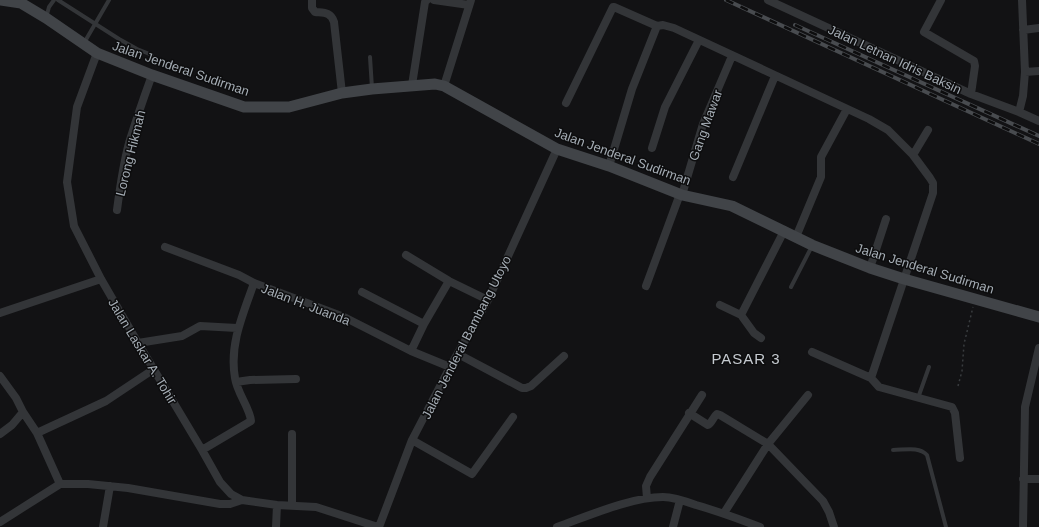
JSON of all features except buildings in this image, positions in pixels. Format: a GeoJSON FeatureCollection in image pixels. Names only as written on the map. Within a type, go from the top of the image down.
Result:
{"type":"FeatureCollection","features":[{"type":"Feature","properties":{"kind":"main road","name":"Jalan Jenderal Sudirman"},"geometry":{"type":"LineString","coordinates":[[1,0],[21,3],[46,18],[97,53],[152,75],[244,107],[289,107],[342,93],[412,85],[435,84],[444,86],[558,149],[609,166],[681,194],[732,206],[812,245],[870,268],[975,300],[1039,317]]}},
{"type":"Feature","properties":{"kind":"street"},"geometry":{"type":"LineString","coordinates":[[312,0],[312,8],[315,12],[328,13],[334,22],[342,93]]}},
{"type":"Feature","properties":{"kind":"street"},"geometry":{"type":"LineString","coordinates":[[412,85],[425,2],[427,0]]}},
{"type":"Feature","properties":{"kind":"street"},"geometry":{"type":"LineString","coordinates":[[434,0],[470,2],[444,86]]}},
{"type":"Feature","properties":{"kind":"street","name":"Jalan Letnan Idris Baksin"},"geometry":{"type":"LineString","coordinates":[[768,0],[970,94],[976,66],[974,61],[924,32],[942,0]]}},
{"type":"Feature","properties":{"kind":"street"},"geometry":{"type":"LineString","coordinates":[[1019,112],[1024,90],[1025,72],[1022,0]]}},
{"type":"Feature","properties":{"kind":"street"},"geometry":{"type":"LineString","coordinates":[[566,102],[614,7],[657,26],[663,25],[699,40],[869,119],[888,130],[913,156],[930,178],[934,187],[871,378]]}},
{"type":"Feature","properties":{"kind":"street"},"geometry":{"type":"LineString","coordinates":[[609,166],[632,89],[657,26]]}},
{"type":"Feature","properties":{"kind":"street"},"geometry":{"type":"LineString","coordinates":[[1023,30],[1039,28]]}},
{"type":"Feature","properties":{"kind":"street"},"geometry":{"type":"LineString","coordinates":[[652,148],[665,107],[699,40]]}},
{"type":"Feature","properties":{"kind":"street","name":"Jalan Laskar A. Tohir"},"geometry":{"type":"LineString","coordinates":[[97,53],[77,107],[67,182],[74,226],[101,279],[220,482],[231,494],[242,500],[277,505],[316,507],[378,527]]}},
{"type":"Feature","properties":{"kind":"street","name":"Gang Mawar"},"geometry":{"type":"LineString","coordinates":[[646,286],[681,194],[703,124],[732,56]]}},
{"type":"Feature","properties":{"kind":"street"},"geometry":{"type":"LineString","coordinates":[[1025,72],[1039,71]]}},
{"type":"Feature","properties":{"kind":"street","name":"Lorong Hikmah"},"geometry":{"type":"LineString","coordinates":[[117,210],[129,144],[152,75]]}},
{"type":"Feature","properties":{"kind":"street"},"geometry":{"type":"LineString","coordinates":[[732,177],[775,76]]}},
{"type":"Feature","properties":{"kind":"street"},"geometry":{"type":"LineString","coordinates":[[970,94],[1039,121]]}},
{"type":"Feature","properties":{"kind":"street"},"geometry":{"type":"LineString","coordinates":[[796,237],[821,177],[821,157],[847,109]]}},
{"type":"Feature","properties":{"kind":"street"},"geometry":{"type":"LineString","coordinates":[[913,156],[928,130]]}},
{"type":"Feature","properties":{"kind":"street","name":"Jalan Jenderal Bambang Utoyo"},"geometry":{"type":"LineString","coordinates":[[378,527],[412,440],[450,367],[488,300],[558,149]]}},
{"type":"Feature","properties":{"kind":"street"},"geometry":{"type":"LineString","coordinates":[[870,268],[886,219]]}},
{"type":"Feature","properties":{"kind":"street"},"geometry":{"type":"LineString","coordinates":[[741,315],[784,231]]}},
{"type":"Feature","properties":{"kind":"street"},"geometry":{"type":"LineString","coordinates":[[165,248],[239,275],[254,283]]}},
{"type":"Feature","properties":{"kind":"street"},"geometry":{"type":"LineString","coordinates":[[406,255],[448,280],[488,300]]}},
{"type":"Feature","properties":{"kind":"street"},"geometry":{"type":"LineString","coordinates":[[0,313],[101,279]]}},
{"type":"Feature","properties":{"kind":"street"},"geometry":{"type":"LineString","coordinates":[[411,351],[448,280]]}},
{"type":"Feature","properties":{"kind":"street","name":"Jalan H. Juanda"},"geometry":{"type":"LineString","coordinates":[[202,450],[251,421],[240,397],[234,366],[238,328],[254,283],[344,317],[411,351],[450,367]]}},
{"type":"Feature","properties":{"kind":"street"},"geometry":{"type":"LineString","coordinates":[[362,292],[424,324]]}},
{"type":"Feature","properties":{"kind":"street"},"geometry":{"type":"LineString","coordinates":[[720,305],[741,315],[754,332],[761,338]]}},
{"type":"Feature","properties":{"kind":"street"},"geometry":{"type":"LineString","coordinates":[[138,343],[180,336],[200,326],[238,328]]}},
{"type":"Feature","properties":{"kind":"street"},"geometry":{"type":"LineString","coordinates":[[1023,527],[1025,407],[1039,348]]}},
{"type":"Feature","properties":{"kind":"street"},"geometry":{"type":"LineString","coordinates":[[812,352],[871,378],[879,388],[952,407],[955,413],[960,458]]}},
{"type":"Feature","properties":{"kind":"street"},"geometry":{"type":"LineString","coordinates":[[458,354],[522,388],[531,386],[564,356]]}},
{"type":"Feature","properties":{"kind":"street"},"geometry":{"type":"LineString","coordinates":[[37,433],[106,401],[154,369]]}},
{"type":"Feature","properties":{"kind":"street"},"geometry":{"type":"LineString","coordinates":[[0,376],[16,398],[23,412],[37,433],[60,484]]}},
{"type":"Feature","properties":{"kind":"street"},"geometry":{"type":"LineString","coordinates":[[236,382],[250,380],[296,379]]}},
{"type":"Feature","properties":{"kind":"street"},"geometry":{"type":"LineString","coordinates":[[647,498],[646,486],[650,477],[689,413],[702,395]]}},
{"type":"Feature","properties":{"kind":"street"},"geometry":{"type":"LineString","coordinates":[[724,514],[768,444],[808,395]]}},
{"type":"Feature","properties":{"kind":"street"},"geometry":{"type":"LineString","coordinates":[[0,434],[12,425],[23,412]]}},
{"type":"Feature","properties":{"kind":"street"},"geometry":{"type":"LineString","coordinates":[[689,413],[708,425],[717,414],[720,415],[768,444],[823,501],[829,512],[834,527]]}},
{"type":"Feature","properties":{"kind":"street"},"geometry":{"type":"LineString","coordinates":[[412,440],[472,474],[513,417]]}},
{"type":"Feature","properties":{"kind":"street"},"geometry":{"type":"LineString","coordinates":[[292,434],[292,505]]}},
{"type":"Feature","properties":{"kind":"street"},"geometry":{"type":"LineString","coordinates":[[1023,479],[1039,479]]}},
{"type":"Feature","properties":{"kind":"street"},"geometry":{"type":"LineString","coordinates":[[0,522],[60,484],[110,486],[220,504],[230,504],[242,500]]}},
{"type":"Feature","properties":{"kind":"street"},"geometry":{"type":"LineString","coordinates":[[103,527],[110,486]]}},
{"type":"Feature","properties":{"kind":"street"},"geometry":{"type":"LineString","coordinates":[[557,527],[629,502],[647,498],[664,497],[680,500],[759,527]]}},
{"type":"Feature","properties":{"kind":"street"},"geometry":{"type":"LineString","coordinates":[[673,527],[680,500]]}},
{"type":"Feature","properties":{"kind":"street"},"geometry":{"type":"LineString","coordinates":[[276,527],[277,505]]}},
{"type":"Feature","properties":{"kind":"lane"},"geometry":{"type":"LineString","coordinates":[[46,18],[49,7],[54,0]]}},
{"type":"Feature","properties":{"kind":"lane"},"geometry":{"type":"LineString","coordinates":[[58,0],[137,49],[152,55]]}},
{"type":"Feature","properties":{"kind":"lane"},"geometry":{"type":"LineString","coordinates":[[84,44],[109,0]]}},
{"type":"Feature","properties":{"kind":"lane"},"geometry":{"type":"LineString","coordinates":[[370,57],[372,89]]}},
{"type":"Feature","properties":{"kind":"lane"},"geometry":{"type":"LineString","coordinates":[[791,286],[812,245]]}},
{"type":"Feature","properties":{"kind":"lane"},"geometry":{"type":"LineString","coordinates":[[918,399],[929,367]]}},
{"type":"Feature","properties":{"kind":"lane"},"geometry":{"type":"LineString","coordinates":[[893,450],[917,449],[922,450],[926,455],[946,527]]}},
{"type":"Feature","properties":{"kind":"path"},"geometry":{"type":"LineString","coordinates":[[958,386],[962,371],[964,344],[975,300]]}},
{"type":"Feature","properties":{"kind":"railway"},"geometry":{"type":"LineString","coordinates":[[726,0],[1039,144]]}},
{"type":"Feature","properties":{"kind":"railway"},"geometry":{"type":"LineString","coordinates":[[795,25],[1039,136]]}},
{"type":"Feature","properties":{"kind":"district","name":"PASAR 3"},"geometry":{"type":"Point","coordinates":[746,359]}}]}
